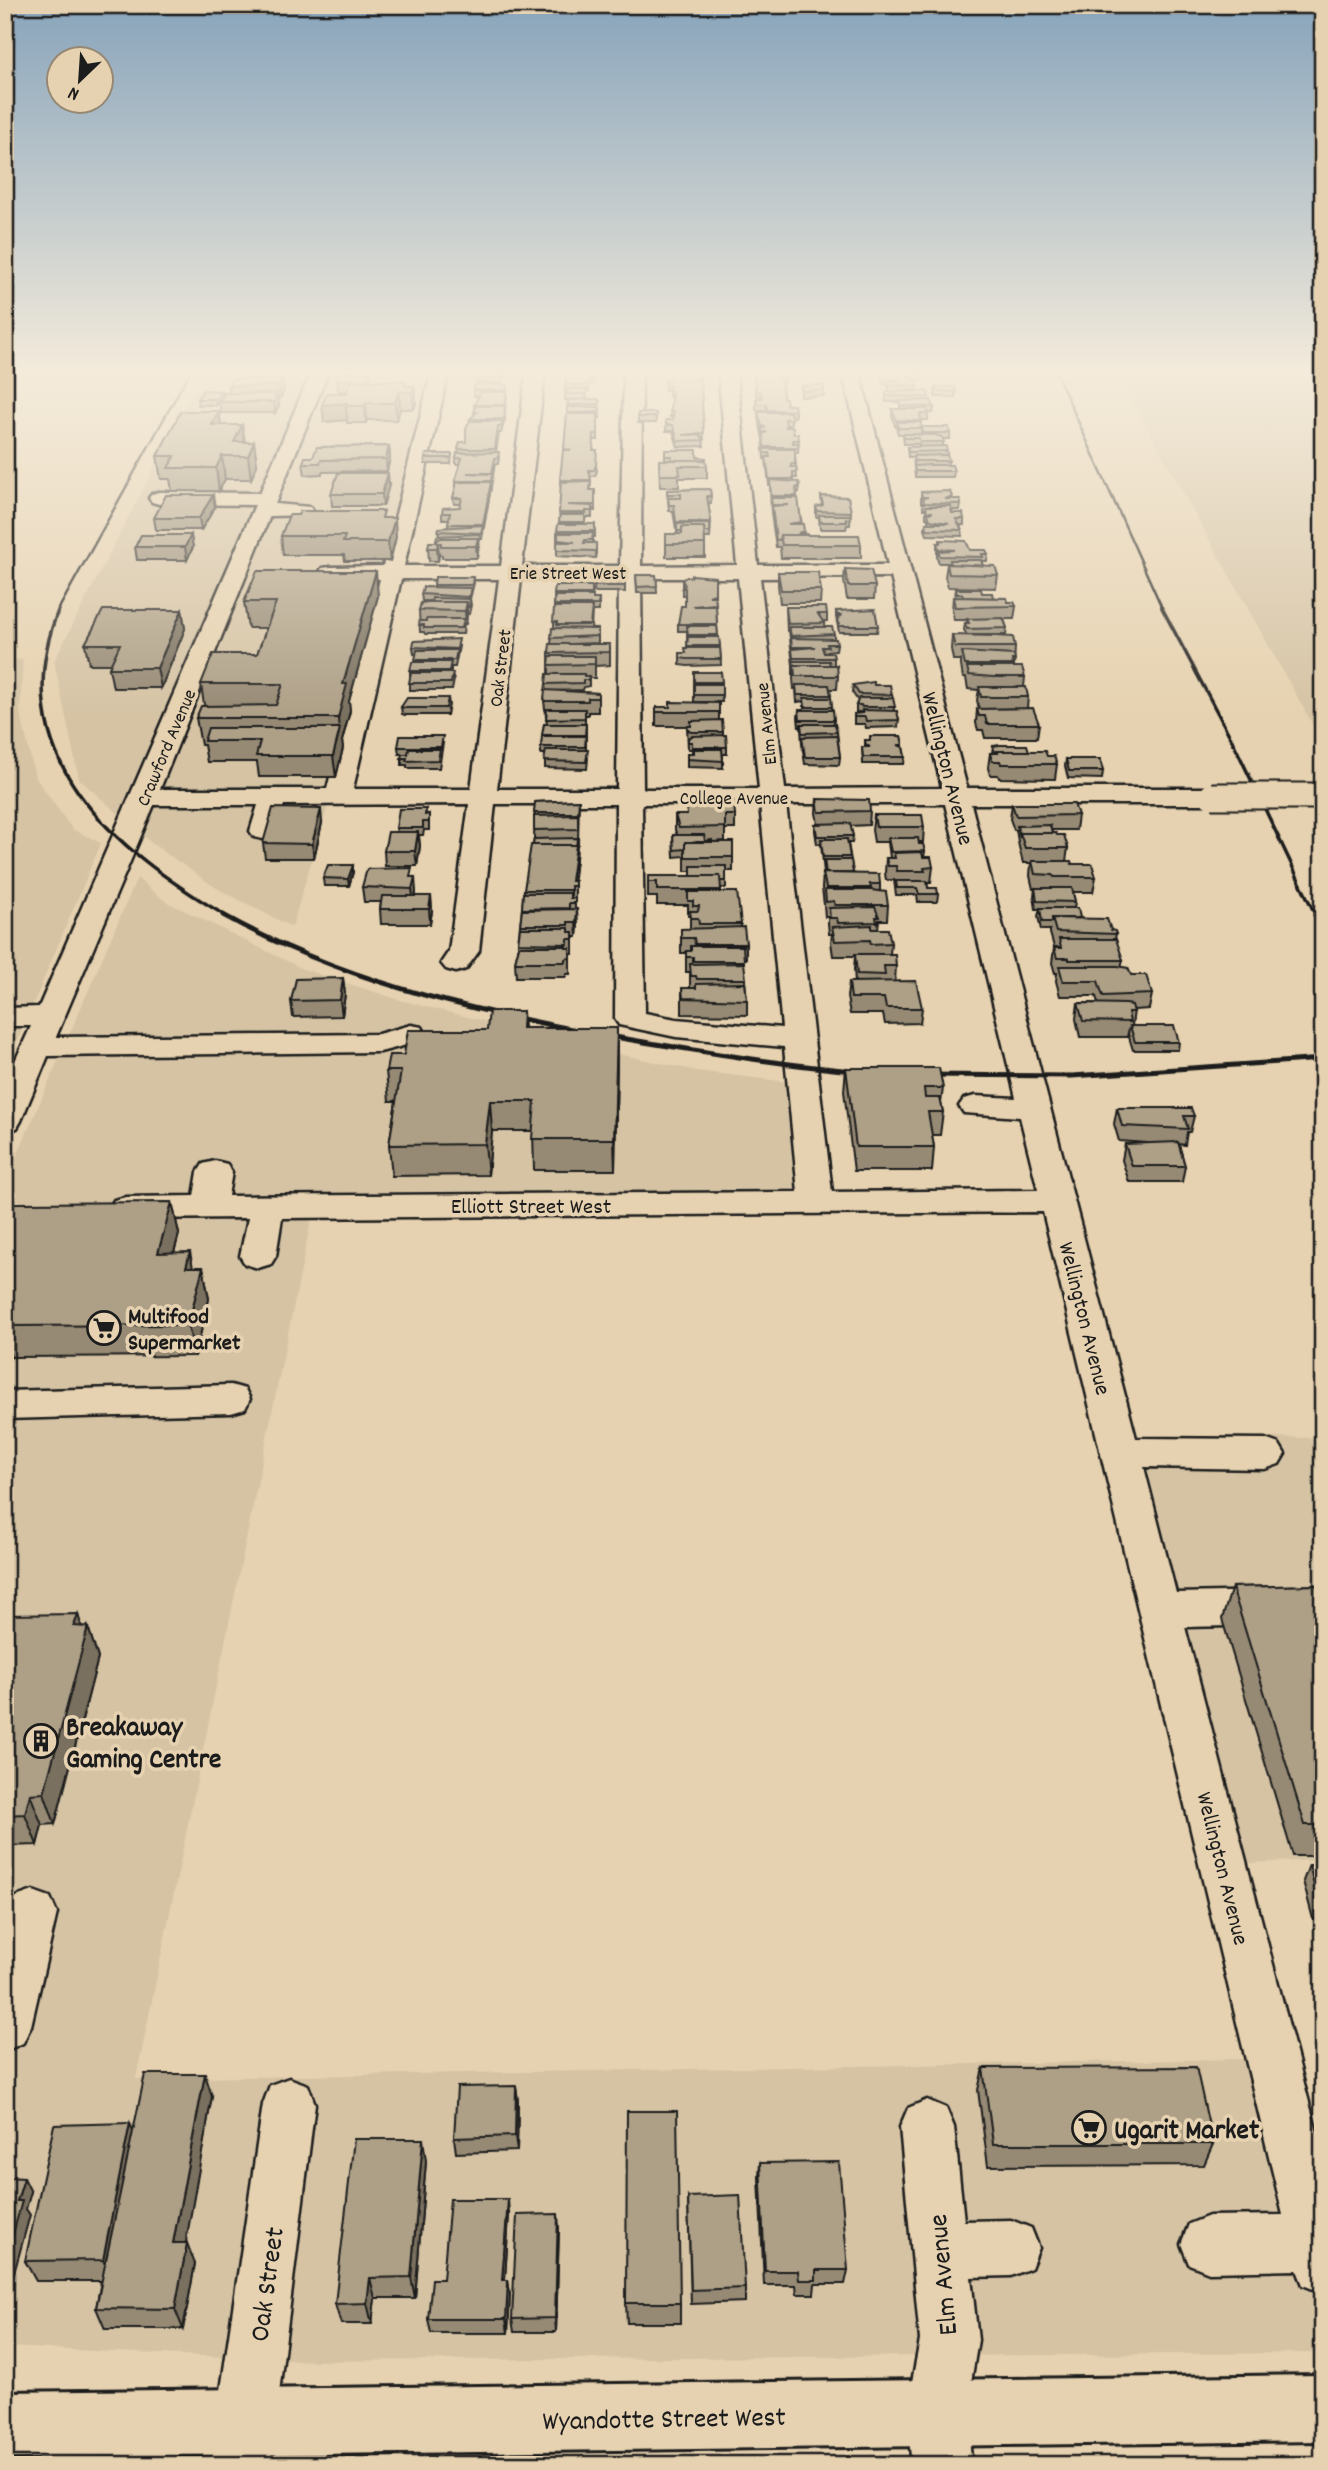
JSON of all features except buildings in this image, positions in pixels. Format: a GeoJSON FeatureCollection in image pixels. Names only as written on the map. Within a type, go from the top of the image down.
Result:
{"type":"FeatureCollection","features":[{"type":"Feature","properties":{"kind":"main road","name":"Wyandotte Street West"},"geometry":{"type":"LineString","coordinates":[[5,2425],[243,2443],[939,2439],[1323,2408]]}},
{"type":"Feature","properties":{"kind":"street","name":"Crawford Avenue"},"geometry":{"type":"LineString","coordinates":[[5,1121],[145,797],[169,767],[187,722],[199,664],[248,573],[266,505],[277,485]]}},
{"type":"Feature","properties":{"kind":"street"},"geometry":{"type":"LineString","coordinates":[[338,797],[412,485]]}},
{"type":"Feature","properties":{"kind":"street","name":"Oak Street"},"geometry":{"type":"LineString","coordinates":[[456,963],[464,951],[522,485]]}},
{"type":"Feature","properties":{"kind":"street"},"geometry":{"type":"LineString","coordinates":[[632,485],[628,664],[631,1019],[676,1028],[800,1039]]}},
{"type":"Feature","properties":{"kind":"street","name":"Elm Avenue"},"geometry":{"type":"LineString","coordinates":[[740,485],[816,1203]]}},
{"type":"Feature","properties":{"kind":"street","name":"Wellington Avenue"},"geometry":{"type":"LineString","coordinates":[[879,485],[1159,1610],[1317,2226]]}},
{"type":"Feature","properties":{"kind":"street"},"geometry":{"type":"LineString","coordinates":[[159,498],[234,490],[266,505],[303,511]]}},
{"type":"Feature","properties":{"kind":"street","name":"Erie Street West"},"geometry":{"type":"LineString","coordinates":[[308,573],[360,577],[391,572],[900,571]]}},
{"type":"Feature","properties":{"kind":"street"},"geometry":{"type":"LineString","coordinates":[[199,664],[223,664]]}},
{"type":"Feature","properties":{"kind":"street"},"geometry":{"type":"LineString","coordinates":[[245,797],[251,769]]}},
{"type":"Feature","properties":{"kind":"street","name":"College Avenue"},"geometry":{"type":"LineString","coordinates":[[145,797],[1321,796]]}},
{"type":"Feature","properties":{"kind":"street"},"geometry":{"type":"LineString","coordinates":[[263,831],[273,797]]}},
{"type":"Feature","properties":{"kind":"street"},"geometry":{"type":"LineString","coordinates":[[5,1017],[50,1016]]}},
{"type":"Feature","properties":{"kind":"street"},"geometry":{"type":"LineString","coordinates":[[37,1047],[380,1043],[411,1034]]}},
{"type":"Feature","properties":{"kind":"street"},"geometry":{"type":"LineString","coordinates":[[975,1107],[1034,1108]]}},
{"type":"Feature","properties":{"kind":"street"},"geometry":{"type":"LineString","coordinates":[[209,1207],[215,1172]]}},
{"type":"Feature","properties":{"kind":"street","name":"Elliott Street West"},"geometry":{"type":"LineString","coordinates":[[91,1208],[816,1203],[982,1186],[1057,1201]]}},
{"type":"Feature","properties":{"kind":"street"},"geometry":{"type":"LineString","coordinates":[[258,1256],[267,1207]]}},
{"type":"Feature","properties":{"kind":"street"},"geometry":{"type":"LineString","coordinates":[[5,1405],[231,1399]]}},
{"type":"Feature","properties":{"kind":"street"},"geometry":{"type":"LineString","coordinates":[[1120,1452],[1265,1454]]}},
{"type":"Feature","properties":{"kind":"street"},"geometry":{"type":"LineString","coordinates":[[1159,1610],[1312,1607]]}},
{"type":"Feature","properties":{"kind":"street"},"geometry":{"type":"LineString","coordinates":[[5,2026],[33,1913]]}},
{"type":"Feature","properties":{"kind":"street","name":"Oak Street"},"geometry":{"type":"LineString","coordinates":[[243,2443],[289,2104]]}},
{"type":"Feature","properties":{"kind":"street","name":"Elm Avenue"},"geometry":{"type":"LineString","coordinates":[[927,2127],[949,2340],[939,2439]]}},
{"type":"Feature","properties":{"kind":"street"},"geometry":{"type":"LineString","coordinates":[[1209,2244],[1317,2226]]}},
{"type":"Feature","properties":{"kind":"street"},"geometry":{"type":"LineString","coordinates":[[939,2250],[1011,2248]]}},
{"type":"Feature","properties":{"kind":"shaded area"},"geometry":{"type":"Polygon","coordinates":[[[145,485],[413,485],[339,790],[328,805],[292,927],[218,889],[154,845],[79,779],[54,661],[145,485]]]}},
{"type":"Feature","properties":{"kind":"shaded area"},"geometry":{"type":"Polygon","coordinates":[[[1179,485],[1323,485],[1323,743],[1179,485]]]}},
{"type":"Feature","properties":{"kind":"shaded area"},"geometry":{"type":"Polygon","coordinates":[[[5,659],[23,660],[20,711],[35,777],[72,829],[101,843],[5,1071],[5,659]]]}},
{"type":"Feature","properties":{"kind":"shaded area"},"geometry":{"type":"Polygon","coordinates":[[[137,878],[165,901],[303,969],[403,1001],[697,1071],[788,1082],[800,1203],[30,1203],[8,1199],[6,1181],[137,878]]]}},
{"type":"Feature","properties":{"kind":"shaded area"},"geometry":{"type":"Polygon","coordinates":[[[312,1216],[136,2079],[1245,2059],[1323,2150],[1323,2353],[314,2361],[5,2347],[5,1220],[312,1216]]]}},
{"type":"Feature","properties":{"kind":"shaded area"},"geometry":{"type":"Polygon","coordinates":[[[1133,1436],[1323,1438],[1323,1860],[1245,1863],[1133,1436]]]}},
{"type":"Feature","properties":{"kind":"railway"},"geometry":{"type":"LineString","coordinates":[[59,608],[127,485]]}},
{"type":"Feature","properties":{"kind":"railway"},"geometry":{"type":"LineString","coordinates":[[1107,485],[1163,609]]}},
{"type":"Feature","properties":{"kind":"railway"},"geometry":{"type":"LineString","coordinates":[[59,608],[45,661],[45,710],[57,754],[79,793],[109,829],[145,861],[226,916]]}},
{"type":"Feature","properties":{"kind":"railway"},"geometry":{"type":"LineString","coordinates":[[1163,609],[1234,744],[1316,916]]}},
{"type":"Feature","properties":{"kind":"railway"},"geometry":{"type":"LineString","coordinates":[[223,915],[272,940],[323,961],[375,980],[482,1010],[590,1033],[782,1063],[865,1072]]}},
{"type":"Feature","properties":{"kind":"railway"},"geometry":{"type":"LineString","coordinates":[[1315,915],[1323,932]]}},
{"type":"Feature","properties":{"kind":"railway"},"geometry":{"type":"LineString","coordinates":[[921,1075],[1072,1076],[1323,1059]]}},
{"type":"Feature","properties":{"kind":"place","name":"Multifood Supermarket"},"geometry":{"type":"Point","coordinates":[104,1328]}},
{"type":"Feature","properties":{"kind":"place","name":"Breakaway Gaming Centre"},"geometry":{"type":"Point","coordinates":[41,1741]}},
{"type":"Feature","properties":{"kind":"place","name":"Ugarit Market"},"geometry":{"type":"Point","coordinates":[1089,2128]}}]}
